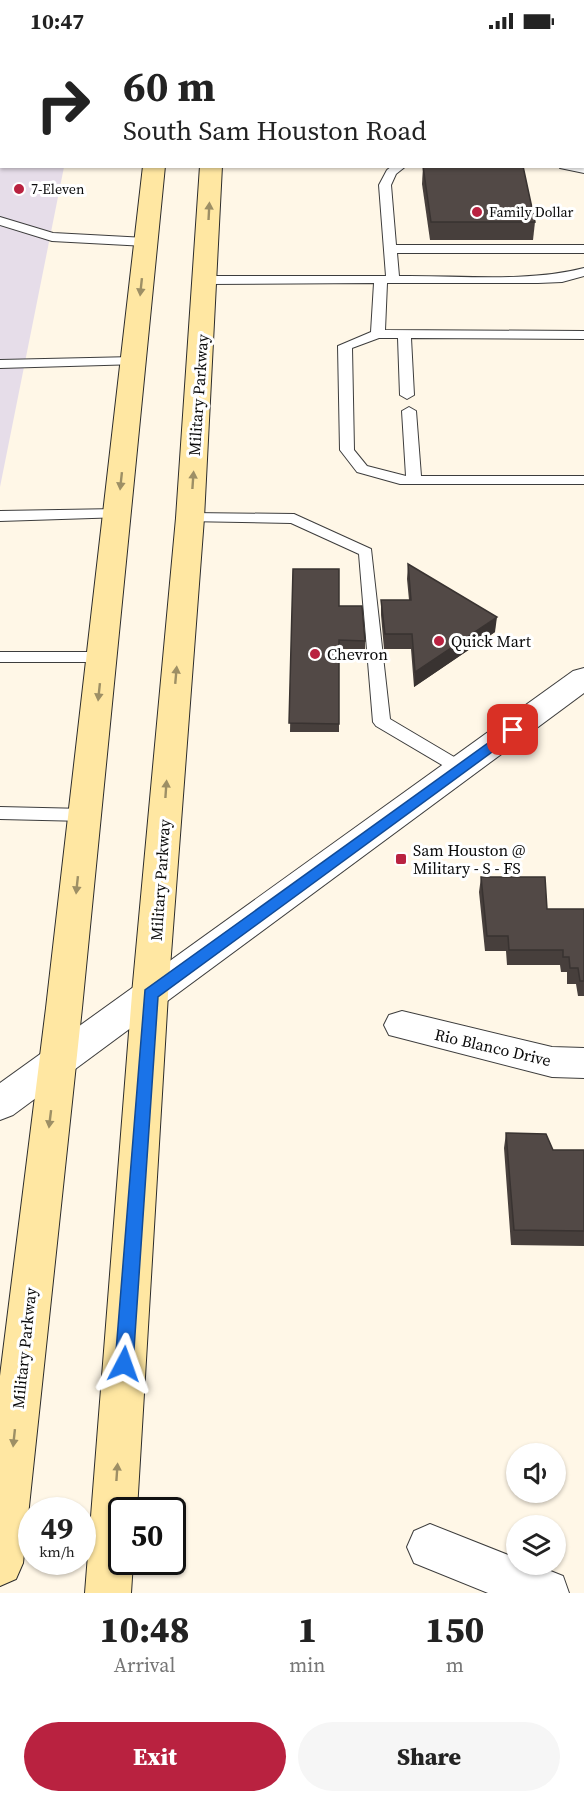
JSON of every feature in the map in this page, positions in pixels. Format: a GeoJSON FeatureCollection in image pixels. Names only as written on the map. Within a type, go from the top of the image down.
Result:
{"type":"FeatureCollection","features":[{"type":"Feature","properties":{"kind":"main road","name":"Military Parkway"},"geometry":{"type":"LineString","coordinates":[[0,1563],[85,815],[154,168]]}},
{"type":"Feature","properties":{"kind":"main road","name":"Military Parkway"},"geometry":{"type":"LineString","coordinates":[[108,1593],[150,994],[190,518],[211,168]]}},
{"type":"Feature","properties":{"kind":"street"},"geometry":{"type":"LineString","coordinates":[[0,1104],[584,678]]}},
{"type":"Feature","properties":{"kind":"street","name":"Rio Blanco Drive"},"geometry":{"type":"LineString","coordinates":[[402,1025],[552,1062],[584,1064]]}},
{"type":"Feature","properties":{"kind":"street"},"geometry":{"type":"LineString","coordinates":[[430,1547],[546,1593]]}},
{"type":"Feature","properties":{"kind":"lane"},"geometry":{"type":"LineString","coordinates":[[378,334],[390,249],[385,185],[391,172],[398,168]]}},
{"type":"Feature","properties":{"kind":"lane"},"geometry":{"type":"LineString","coordinates":[[0,220],[52,237],[146,242]]}},
{"type":"Feature","properties":{"kind":"lane"},"geometry":{"type":"LineString","coordinates":[[390,249],[584,249]]}},
{"type":"Feature","properties":{"kind":"lane"},"geometry":{"type":"LineString","coordinates":[[206,280],[562,278],[584,272]]}},
{"type":"Feature","properties":{"kind":"lane"},"geometry":{"type":"LineString","coordinates":[[584,335],[378,334],[345,346],[348,450],[362,469],[400,480],[584,480]]}},
{"type":"Feature","properties":{"kind":"lane"},"geometry":{"type":"LineString","coordinates":[[404,334],[407,394]]}},
{"type":"Feature","properties":{"kind":"lane"},"geometry":{"type":"LineString","coordinates":[[0,364],[134,361]]}},
{"type":"Feature","properties":{"kind":"lane"},"geometry":{"type":"LineString","coordinates":[[409,411],[414,480]]}},
{"type":"Feature","properties":{"kind":"lane"},"geometry":{"type":"LineString","coordinates":[[0,516],[118,514]]}},
{"type":"Feature","properties":{"kind":"lane"},"geometry":{"type":"LineString","coordinates":[[190,518],[294,519],[366,552],[382,722],[460,768]]}},
{"type":"Feature","properties":{"kind":"lane"},"geometry":{"type":"LineString","coordinates":[[0,657],[102,657]]}},
{"type":"Feature","properties":{"kind":"lane"},"geometry":{"type":"LineString","coordinates":[[0,813],[85,815]]}},
{"type":"Feature","properties":{"kind":"shaded area"},"geometry":{"type":"Polygon","coordinates":[[[0,168],[64,168],[0,487],[0,168]]]}},
{"type":"Feature","properties":{"kind":"building","name":"Family Dollar"},"geometry":{"type":"Polygon","coordinates":[[[423,168],[523,168],[535,222],[431,222],[423,168]]]}},
{"type":"Feature","properties":{"kind":"building","name":"Quick Mart"},"geometry":{"type":"Polygon","coordinates":[[[408,564],[497,617],[415,672],[412,634],[385,634],[381,600],[411,600],[408,564]]]}},
{"type":"Feature","properties":{"kind":"building","name":"Chevron"},"geometry":{"type":"Polygon","coordinates":[[[293,569],[339,569],[339,606],[362,606],[365,641],[339,640],[339,724],[289,723],[293,569]]]}},
{"type":"Feature","properties":{"kind":"building"},"geometry":{"type":"Polygon","coordinates":[[[481,877],[545,877],[547,909],[584,909],[584,981],[580,981],[578,968],[570,968],[569,957],[563,957],[563,950],[509,950],[508,936],[487,936],[481,877]]]}},
{"type":"Feature","properties":{"kind":"building"},"geometry":{"type":"Polygon","coordinates":[[[506,1133],[546,1134],[553,1150],[584,1150],[584,1231],[514,1230],[506,1133]]]}},
{"type":"Feature","properties":{"kind":"place","name":"7-Eleven"},"geometry":{"type":"Point","coordinates":[19,189]}},
{"type":"Feature","properties":{"kind":"place","name":"Family Dollar"},"geometry":{"type":"Point","coordinates":[477,212]}},
{"type":"Feature","properties":{"kind":"place","name":"Quick Mart"},"geometry":{"type":"Point","coordinates":[439,641]}},
{"type":"Feature","properties":{"kind":"place","name":"Chevron"},"geometry":{"type":"Point","coordinates":[315,654]}},
{"type":"Feature","properties":{"kind":"place","name":"Sam Houston @ Military - S - FS"},"geometry":{"type":"Point","coordinates":[401,859]}},
{"type":"Feature","properties":{"kind":"route"},"geometry":{"type":"LineString","coordinates":[[124,1364],[150,994],[513,730]]}}]}
